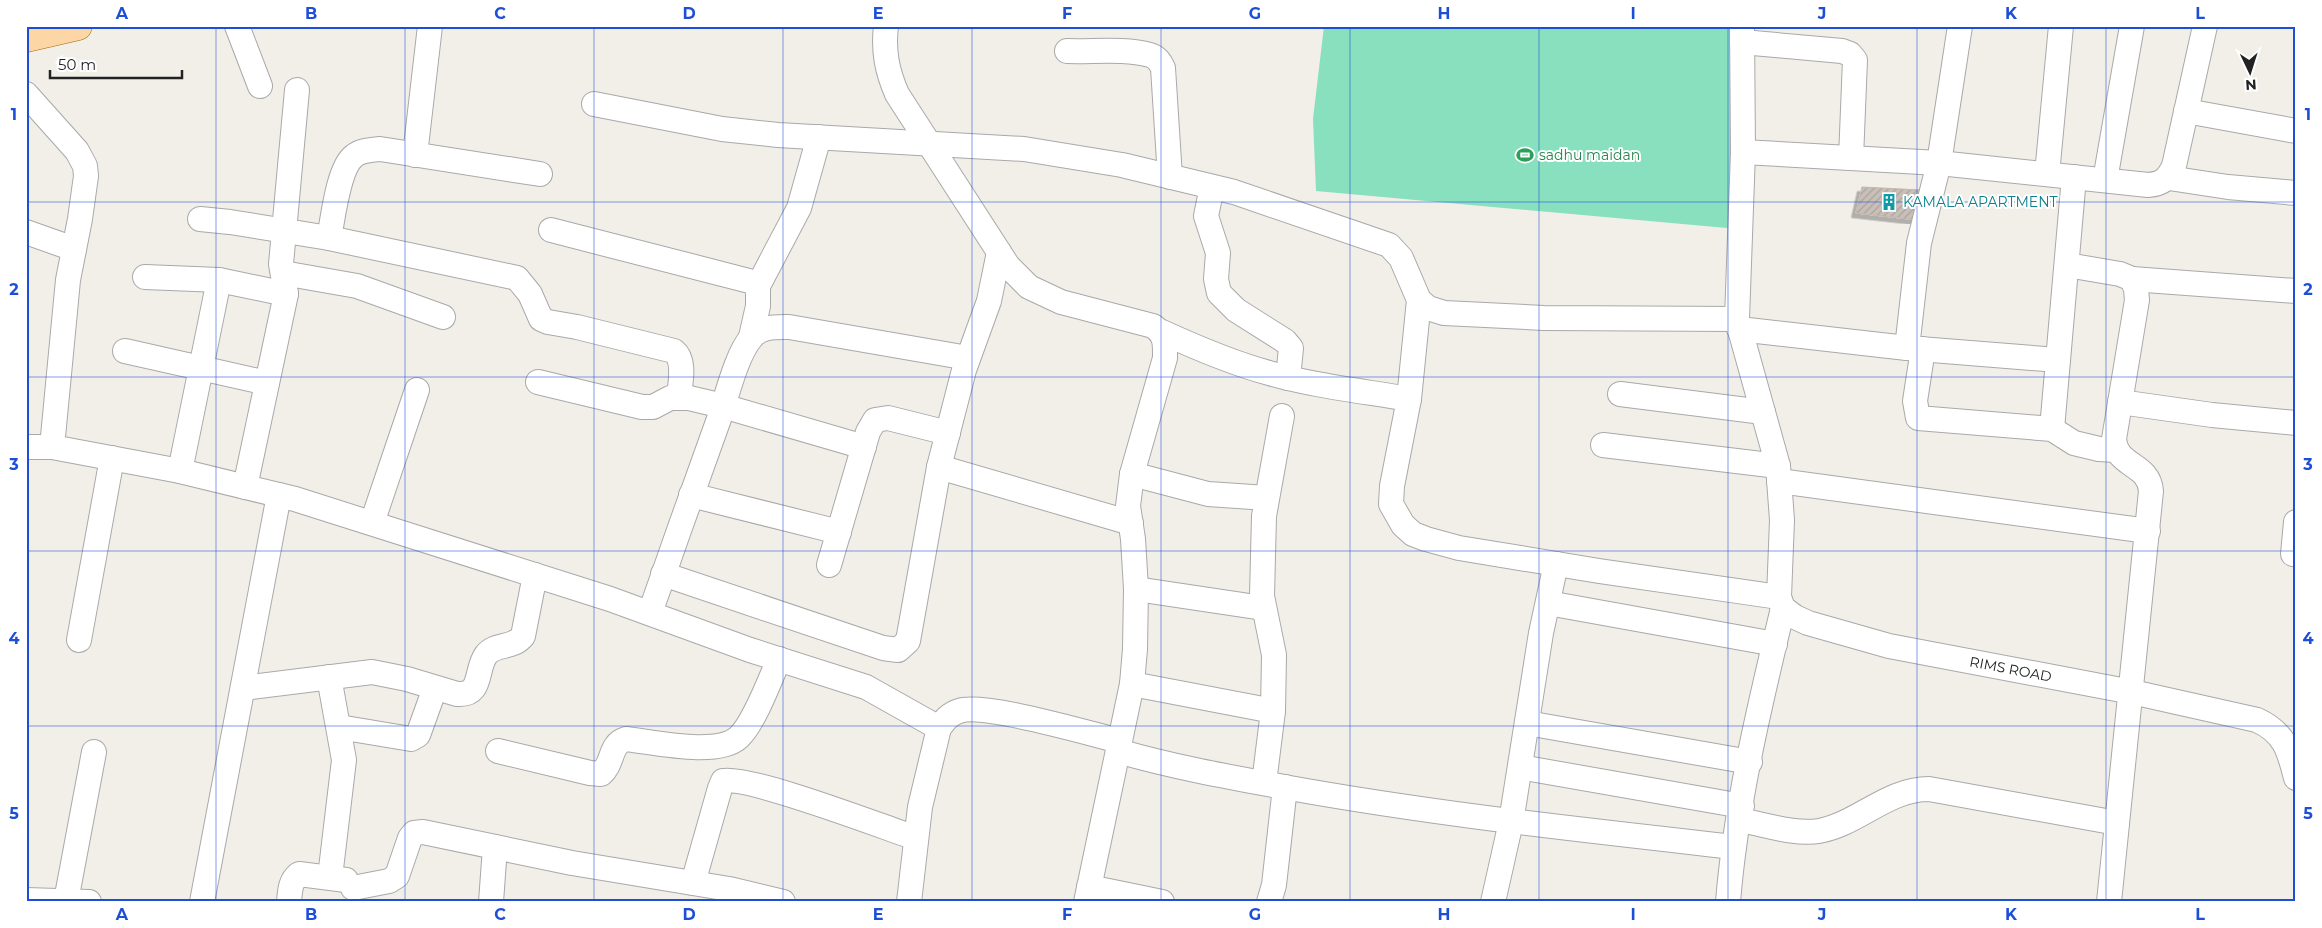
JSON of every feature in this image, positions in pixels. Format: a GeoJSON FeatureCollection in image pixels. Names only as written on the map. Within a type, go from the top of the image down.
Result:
{"type":"FeatureCollection","features":[{"type":"Feature","properties":{"kind":"main road"},"geometry":{"type":"LineString","coordinates":[[26,38],[78,26]]}},
{"type":"Feature","properties":{"kind":"street"},"geometry":{"type":"LineString","coordinates":[[237,26],[260,86]]}},
{"type":"Feature","properties":{"kind":"street"},"geometry":{"type":"LineString","coordinates":[[416,155],[430,26]]}},
{"type":"Feature","properties":{"kind":"street"},"geometry":{"type":"LineString","coordinates":[[886,26],[884,44],[888,73],[897,94],[1008,266],[1029,287],[1061,302],[1152,326],[1220,358],[1288,378],[1409,398]]}},
{"type":"Feature","properties":{"kind":"street"},"geometry":{"type":"LineString","coordinates":[[1960,26],[1939,163],[1919,243],[1915,348],[1915,401],[1918,418],[2052,429],[2074,443],[2099,449],[2115,450]]}},
{"type":"Feature","properties":{"kind":"street"},"geometry":{"type":"LineString","coordinates":[[2047,174],[2061,26]]}},
{"type":"Feature","properties":{"kind":"street"},"geometry":{"type":"LineString","coordinates":[[2105,180],[2132,26]]}},
{"type":"Feature","properties":{"kind":"street"},"geometry":{"type":"LineString","coordinates":[[1743,152],[1939,163],[2148,185],[2159,184],[2169,178],[2174,166],[2205,26]]}},
{"type":"Feature","properties":{"kind":"street"},"geometry":{"type":"LineString","coordinates":[[1728,902],[1740,813],[1775,644],[1781,602],[1782,520],[1779,473],[1738,324],[1743,152],[1742,34],[1850,54],[1855,60],[1851,158]]}},
{"type":"Feature","properties":{"kind":"street"},"geometry":{"type":"LineString","coordinates":[[1067,51],[1150,55],[1159,60],[1163,68],[1170,177]]}},
{"type":"Feature","properties":{"kind":"street"},"geometry":{"type":"LineString","coordinates":[[245,487],[267,383],[284,283],[281,264],[297,90]]}},
{"type":"Feature","properties":{"kind":"street"},"geometry":{"type":"LineString","coordinates":[[26,94],[76,151],[86,166],[86,176],[68,280],[52,447]]}},
{"type":"Feature","properties":{"kind":"street"},"geometry":{"type":"LineString","coordinates":[[594,104],[722,129],[819,137],[1024,149],[1122,165],[1212,187],[1363,234],[1389,245],[1401,258],[1419,300],[1428,308],[1464,315],[1738,324],[1915,348],[2058,360]]}},
{"type":"Feature","properties":{"kind":"street"},"geometry":{"type":"LineString","coordinates":[[2186,112],[2296,131]]}},
{"type":"Feature","properties":{"kind":"street"},"geometry":{"type":"LineString","coordinates":[[751,338],[758,306],[758,286],[799,208],[819,137]]}},
{"type":"Feature","properties":{"kind":"street"},"geometry":{"type":"LineString","coordinates":[[329,238],[340,185],[349,161],[354,155],[364,151],[380,149],[540,174]]}},
{"type":"Feature","properties":{"kind":"street"},"geometry":{"type":"LineString","coordinates":[[2052,429],[2074,177]]}},
{"type":"Feature","properties":{"kind":"street"},"geometry":{"type":"LineString","coordinates":[[2169,178],[2228,187],[2296,194]]}},
{"type":"Feature","properties":{"kind":"street"},"geometry":{"type":"LineString","coordinates":[[1212,187],[1206,216],[1218,254],[1216,279],[1219,293],[1236,310],[1285,340],[1291,348],[1288,378]]}},
{"type":"Feature","properties":{"kind":"street"},"geometry":{"type":"LineString","coordinates":[[200,219],[329,238],[517,278],[530,294],[541,318],[548,322],[577,327],[674,351],[680,356],[681,363],[679,397]]}},
{"type":"Feature","properties":{"kind":"street"},"geometry":{"type":"LineString","coordinates":[[551,230],[743,278],[758,286]]}},
{"type":"Feature","properties":{"kind":"street"},"geometry":{"type":"LineString","coordinates":[[26,232],[74,249]]}},
{"type":"Feature","properties":{"kind":"street"},"geometry":{"type":"LineString","coordinates":[[664,574],[884,648],[898,650],[908,641],[939,467],[968,358],[989,301],[999,252]]}},
{"type":"Feature","properties":{"kind":"street"},"geometry":{"type":"LineString","coordinates":[[2067,265],[2120,274],[2132,279],[2296,292]]}},
{"type":"Feature","properties":{"kind":"street"},"geometry":{"type":"LineString","coordinates":[[145,277],[357,286],[443,317]]}},
{"type":"Feature","properties":{"kind":"street"},"geometry":{"type":"LineString","coordinates":[[2109,902],[2132,692],[2151,482],[2143,472],[2122,458],[2115,450],[2114,440],[2137,300],[2136,289],[2132,279]]}},
{"type":"Feature","properties":{"kind":"street"},"geometry":{"type":"LineString","coordinates":[[180,471],[219,280]]}},
{"type":"Feature","properties":{"kind":"street"},"geometry":{"type":"LineString","coordinates":[[1419,300],[1409,398],[1392,486],[1391,504],[1403,526],[1413,534],[1451,546],[1781,602]]}},
{"type":"Feature","properties":{"kind":"street"},"geometry":{"type":"LineString","coordinates":[[650,613],[744,348],[751,338],[766,328],[789,327],[968,358]]}},
{"type":"Feature","properties":{"kind":"street"},"geometry":{"type":"LineString","coordinates":[[1162,332],[1165,342],[1165,358],[1132,474],[1128,506],[1136,589],[1135,649],[1132,684],[1088,894],[1162,902]]}},
{"type":"Feature","properties":{"kind":"street"},"geometry":{"type":"LineString","coordinates":[[124,351],[267,383]]}},
{"type":"Feature","properties":{"kind":"street"},"geometry":{"type":"LineString","coordinates":[[538,382],[642,407],[653,407],[670,398],[679,397],[723,406],[864,447]]}},
{"type":"Feature","properties":{"kind":"street"},"geometry":{"type":"LineString","coordinates":[[372,523],[417,390]]}},
{"type":"Feature","properties":{"kind":"street"},"geometry":{"type":"LineString","coordinates":[[1620,394],[1763,412]]}},
{"type":"Feature","properties":{"kind":"street"},"geometry":{"type":"LineString","coordinates":[[2120,402],[2212,415],[2296,423]]}},
{"type":"Feature","properties":{"kind":"street"},"geometry":{"type":"LineString","coordinates":[[1269,902],[1274,886],[1274,655],[1262,596],[1264,516],[1282,416]]}},
{"type":"Feature","properties":{"kind":"street"},"geometry":{"type":"LineString","coordinates":[[829,565],[868,432],[875,420],[888,418],[948,433]]}},
{"type":"Feature","properties":{"kind":"street"},"geometry":{"type":"LineString","coordinates":[[1603,444],[2148,531]]}},
{"type":"Feature","properties":{"kind":"street"},"geometry":{"type":"LineString","coordinates":[[26,447],[52,447],[180,471],[279,495],[372,523],[650,613],[779,659],[866,687],[939,728]]}},
{"type":"Feature","properties":{"kind":"street"},"geometry":{"type":"LineString","coordinates":[[79,640],[112,458]]}},
{"type":"Feature","properties":{"kind":"street"},"geometry":{"type":"LineString","coordinates":[[939,467],[1131,523]]}},
{"type":"Feature","properties":{"kind":"street"},"geometry":{"type":"LineString","coordinates":[[1132,474],[1208,494],[1267,498]]}},
{"type":"Feature","properties":{"kind":"street"},"geometry":{"type":"LineString","coordinates":[[202,902],[279,495]]}},
{"type":"Feature","properties":{"kind":"street"},"geometry":{"type":"LineString","coordinates":[[691,495],[839,532]]}},
{"type":"Feature","properties":{"kind":"street"},"geometry":{"type":"LineString","coordinates":[[2294,554],[2296,522]]}},
{"type":"Feature","properties":{"kind":"street"},"geometry":{"type":"LineString","coordinates":[[1493,902],[1512,822],[1527,723],[1556,564]]}},
{"type":"Feature","properties":{"kind":"street"},"geometry":{"type":"LineString","coordinates":[[243,688],[372,672],[389,674],[466,695],[471,692],[486,655],[494,648],[518,642],[525,630],[535,575]]}},
{"type":"Feature","properties":{"kind":"street"},"geometry":{"type":"LineString","coordinates":[[1136,589],[1263,608]]}},
{"type":"Feature","properties":{"kind":"street","name":"RIMS ROAD"},"geometry":{"type":"LineString","coordinates":[[1781,602],[1795,617],[1808,623],[1889,646],[2132,692],[2258,720],[2270,726],[2296,730]]}},
{"type":"Feature","properties":{"kind":"street"},"geometry":{"type":"LineString","coordinates":[[1548,603],[1775,644]]}},
{"type":"Feature","properties":{"kind":"street"},"geometry":{"type":"LineString","coordinates":[[498,751],[590,773],[602,774],[607,769],[614,746],[619,741],[626,739],[700,747],[718,747],[730,744],[747,728],[779,659]]}},
{"type":"Feature","properties":{"kind":"street"},"geometry":{"type":"LineString","coordinates":[[330,677],[344,760],[330,877]]}},
{"type":"Feature","properties":{"kind":"street"},"geometry":{"type":"LineString","coordinates":[[1132,684],[1273,711]]}},
{"type":"Feature","properties":{"kind":"street"},"geometry":{"type":"LineString","coordinates":[[339,727],[411,739],[418,735],[435,688]]}},
{"type":"Feature","properties":{"kind":"street"},"geometry":{"type":"LineString","coordinates":[[909,902],[920,807],[939,728],[946,718],[960,710],[978,710],[1031,719],[1119,746],[1159,763],[1274,785],[1512,822],[1734,848]]}},
{"type":"Feature","properties":{"kind":"street"},"geometry":{"type":"LineString","coordinates":[[1527,723],[1750,762]]}},
{"type":"Feature","properties":{"kind":"street"},"geometry":{"type":"LineString","coordinates":[[2270,726],[2289,750],[2296,778]]}},
{"type":"Feature","properties":{"kind":"street"},"geometry":{"type":"LineString","coordinates":[[66,901],[94,752]]}},
{"type":"Feature","properties":{"kind":"street"},"geometry":{"type":"LineString","coordinates":[[1520,766],[1740,813],[1802,831],[1819,830],[1839,824],[1913,789],[2117,823]]}},
{"type":"Feature","properties":{"kind":"street"},"geometry":{"type":"LineString","coordinates":[[693,883],[720,788],[723,781],[731,779],[760,786],[916,838]]}},
{"type":"Feature","properties":{"kind":"street"},"geometry":{"type":"LineString","coordinates":[[290,902],[290,886],[294,878],[299,874],[345,879],[350,882],[353,895],[389,881],[397,876],[414,833],[423,832],[572,864],[729,888],[783,902]]}},
{"type":"Feature","properties":{"kind":"street"},"geometry":{"type":"LineString","coordinates":[[491,902],[495,847]]}},
{"type":"Feature","properties":{"kind":"street"},"geometry":{"type":"LineString","coordinates":[[33,901],[89,902]]}},
{"type":"Feature","properties":{"kind":"green space","name":"sadhu maidan"},"geometry":{"type":"Polygon","coordinates":[[[1324,26],[1733,26],[1738,229],[1316,191],[1313,119],[1324,26]]]}},
{"type":"Feature","properties":{"kind":"building","name":"KAMALA APARTMENT"},"geometry":{"type":"Polygon","coordinates":[[[1862,187],[1921,190],[1918,220],[1856,213],[1862,187]]]}},
{"type":"Feature","properties":{"kind":"place","name":"sadhu maidan"},"geometry":{"type":"Point","coordinates":[1525,155]}},
{"type":"Feature","properties":{"kind":"place","name":"KAMALA APARTMENT"},"geometry":{"type":"Point","coordinates":[1889,202]}}]}
